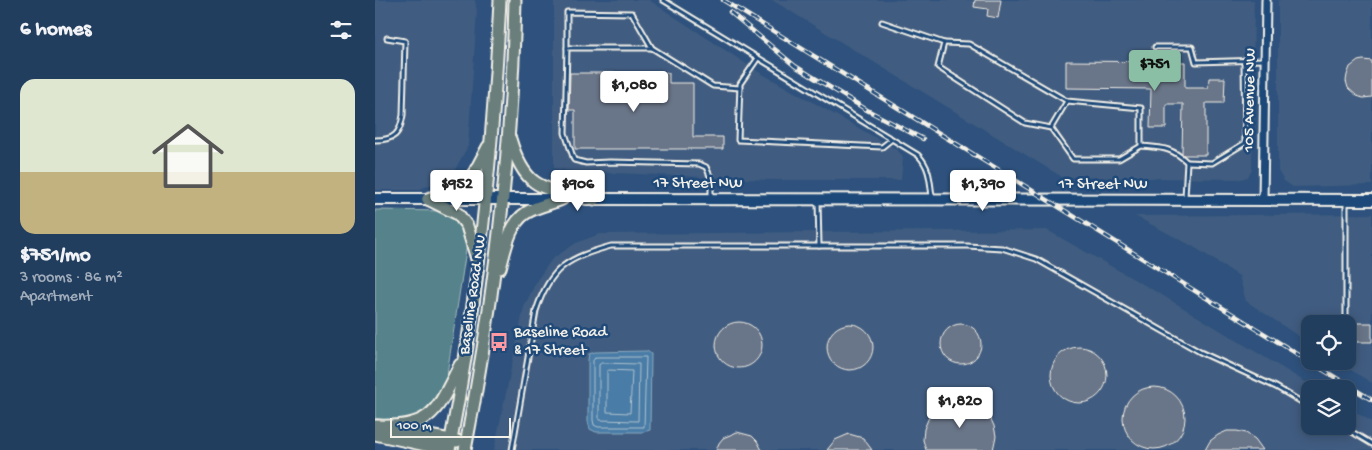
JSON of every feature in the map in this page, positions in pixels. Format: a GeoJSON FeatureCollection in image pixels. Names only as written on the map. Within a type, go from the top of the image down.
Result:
{"type":"FeatureCollection","features":[{"type":"Feature","properties":{"kind":"main road","name":"Baseline Road NW"},"geometry":{"type":"LineString","coordinates":[[450,445],[465,354],[486,199],[492,140],[501,0]]}},
{"type":"Feature","properties":{"kind":"main road","name":"Baseline Road NW"},"geometry":{"type":"LineString","coordinates":[[466,447],[493,292],[513,78],[515,0]]}},
{"type":"Feature","properties":{"kind":"main road"},"geometry":{"type":"LineString","coordinates":[[508,132],[520,166],[527,177],[534,183],[545,188],[594,199]]}},
{"type":"Feature","properties":{"kind":"main road"},"geometry":{"type":"LineString","coordinates":[[428,199],[465,187],[471,181],[492,140]]}},
{"type":"Feature","properties":{"kind":"main road"},"geometry":{"type":"LineString","coordinates":[[375,199],[563,199]]}},
{"type":"Feature","properties":{"kind":"main road"},"geometry":{"type":"LineString","coordinates":[[428,199],[457,214],[467,226],[478,263]]}},
{"type":"Feature","properties":{"kind":"main road"},"geometry":{"type":"LineString","coordinates":[[493,292],[511,231],[519,220],[526,213],[563,199]]}},
{"type":"Feature","properties":{"kind":"main road","name":"17 Street NW"},"geometry":{"type":"LineString","coordinates":[[563,199],[1372,200]]}},
{"type":"Feature","properties":{"kind":"main road"},"geometry":{"type":"LineString","coordinates":[[375,427],[406,425],[419,422],[431,415],[442,401],[465,354]]}},
{"type":"Feature","properties":{"kind":"main road"},"geometry":{"type":"LineString","coordinates":[[375,427],[450,445]]}},
{"type":"Feature","properties":{"kind":"main road"},"geometry":{"type":"LineString","coordinates":[[375,434],[466,447]]}},
{"type":"Feature","properties":{"kind":"main road"},"geometry":{"type":"LineString","coordinates":[[389,437],[403,450]]}},
{"type":"Feature","properties":{"kind":"street","name":"105 Avenue NW"},"geometry":{"type":"LineString","coordinates":[[1263,200],[1266,0]]}},
{"type":"Feature","properties":{"kind":"lane"},"geometry":{"type":"LineString","coordinates":[[663,0],[918,154],[924,161],[930,174],[932,199]]}},
{"type":"Feature","properties":{"kind":"lane"},"geometry":{"type":"LineString","coordinates":[[711,200],[711,178],[706,167],[699,164],[586,163],[574,160],[565,133],[567,12],[632,13],[652,48],[713,86],[740,88]]}},
{"type":"Feature","properties":{"kind":"lane"},"geometry":{"type":"LineString","coordinates":[[882,22],[944,43],[969,44],[1067,102],[1141,108],[1141,146]]}},
{"type":"Feature","properties":{"kind":"lane"},"geometry":{"type":"LineString","coordinates":[[375,140],[390,140],[401,126],[403,114],[405,41],[387,38]]}},
{"type":"Feature","properties":{"kind":"lane"},"geometry":{"type":"LineString","coordinates":[[944,43],[937,67],[1025,123],[1051,128],[1073,159],[1119,159],[1141,146],[1168,148],[1178,153],[1187,162],[1212,163],[1245,144],[1244,60]]}},
{"type":"Feature","properties":{"kind":"lane"},"geometry":{"type":"LineString","coordinates":[[1155,47],[1192,47],[1196,62],[1265,60]]}},
{"type":"Feature","properties":{"kind":"lane"},"geometry":{"type":"LineString","coordinates":[[567,48],[652,48]]}},
{"type":"Feature","properties":{"kind":"lane"},"geometry":{"type":"LineString","coordinates":[[758,58],[740,84],[738,140],[881,148],[892,139]]}},
{"type":"Feature","properties":{"kind":"lane"},"geometry":{"type":"LineString","coordinates":[[1051,128],[1067,102]]}},
{"type":"Feature","properties":{"kind":"lane"},"geometry":{"type":"LineString","coordinates":[[1184,200],[1187,162]]}},
{"type":"Feature","properties":{"kind":"lane"},"geometry":{"type":"LineString","coordinates":[[818,199],[819,246]]}},
{"type":"Feature","properties":{"kind":"lane"},"geometry":{"type":"LineString","coordinates":[[1346,200],[1347,315]]}},
{"type":"Feature","properties":{"kind":"lane"},"geometry":{"type":"LineString","coordinates":[[512,450],[535,311],[542,291],[554,274],[568,262],[584,254],[611,246],[967,246],[1002,248],[1036,259],[1200,352],[1276,387],[1301,402]]}},
{"type":"Feature","properties":{"kind":"lane"},"geometry":{"type":"LineString","coordinates":[[1356,434],[1372,444]]}},
{"type":"Feature","properties":{"kind":"shaded area"},"geometry":{"type":"Polygon","coordinates":[[[375,0],[475,0],[477,12],[468,146],[452,175],[418,190],[375,190],[375,0]]]}},
{"type":"Feature","properties":{"kind":"shaded area"},"geometry":{"type":"Polygon","coordinates":[[[554,0],[649,0],[757,71],[896,149],[903,159],[901,180],[768,180],[572,171],[554,168],[554,0]]]}},
{"type":"Feature","properties":{"kind":"shaded area"},"geometry":{"type":"Polygon","coordinates":[[[772,0],[1254,0],[1252,170],[1248,177],[1241,179],[1062,177],[772,0]]]}},
{"type":"Feature","properties":{"kind":"shaded area"},"geometry":{"type":"Polygon","coordinates":[[[1278,0],[1372,0],[1372,185],[1293,187],[1284,181],[1278,171],[1278,0]]]}},
{"type":"Feature","properties":{"kind":"shaded area"},"geometry":{"type":"Polygon","coordinates":[[[1372,214],[1372,383],[1351,370],[1356,370],[1356,315],[1301,315],[1301,338],[1246,301],[1239,276],[1194,247],[1135,216],[1372,214]]]}},
{"type":"Feature","properties":{"kind":"shaded area"},"geometry":{"type":"Polygon","coordinates":[[[1047,230],[1162,295],[1302,380],[1301,435],[1356,435],[1356,412],[1372,422],[1372,450],[494,450],[524,307],[537,280],[552,259],[576,243],[600,234],[1047,230]]]}},
{"type":"Feature","properties":{"kind":"green space"},"geometry":{"type":"Polygon","coordinates":[[[375,210],[443,211],[458,222],[465,237],[466,250],[445,387],[438,399],[423,415],[409,419],[391,420],[375,418],[375,210]]]}},
{"type":"Feature","properties":{"kind":"water"},"geometry":{"type":"Polygon","coordinates":[[[647,351],[651,354],[650,430],[643,432],[596,432],[590,429],[588,422],[589,354],[595,352],[647,351]]]}},
{"type":"Feature","properties":{"kind":"building"},"geometry":{"type":"Polygon","coordinates":[[[975,0],[1001,0],[998,18],[987,16],[988,9],[974,7],[975,0]]]}},
{"type":"Feature","properties":{"kind":"building"},"geometry":{"type":"Polygon","coordinates":[[[1363,60],[1372,61],[1372,97],[1363,98],[1357,96],[1348,88],[1346,81],[1350,67],[1363,60]]]}},
{"type":"Feature","properties":{"kind":"building"},"geometry":{"type":"Polygon","coordinates":[[[1066,61],[1185,62],[1185,88],[1208,88],[1209,78],[1225,78],[1224,103],[1206,103],[1206,155],[1182,154],[1183,104],[1166,104],[1166,128],[1150,128],[1151,89],[1066,88],[1066,61]]]}},
{"type":"Feature","properties":{"kind":"building"},"geometry":{"type":"Polygon","coordinates":[[[570,73],[669,73],[669,83],[693,83],[693,137],[723,137],[723,149],[575,149],[575,110],[569,110],[570,73]]]}},
{"type":"Feature","properties":{"kind":"building"},"geometry":{"type":"Polygon","coordinates":[[[734,322],[744,322],[758,332],[762,345],[758,358],[752,364],[744,368],[734,368],[720,358],[716,350],[716,340],[726,326],[734,322]]]}},
{"type":"Feature","properties":{"kind":"building"},"geometry":{"type":"Polygon","coordinates":[[[1356,323],[1372,323],[1372,342],[1356,342],[1356,323]]]}},
{"type":"Feature","properties":{"kind":"building"},"geometry":{"type":"Polygon","coordinates":[[[845,324],[855,324],[869,334],[873,347],[869,360],[863,366],[855,370],[845,370],[831,360],[827,352],[827,342],[837,328],[845,324]]]}},
{"type":"Feature","properties":{"kind":"building"},"geometry":{"type":"Polygon","coordinates":[[[965,324],[972,327],[978,333],[981,344],[980,352],[972,361],[965,364],[957,364],[950,361],[942,352],[941,340],[944,333],[953,325],[965,324]]]}},
{"type":"Feature","properties":{"kind":"building"},"geometry":{"type":"Polygon","coordinates":[[[1079,347],[1090,349],[1099,355],[1105,364],[1107,375],[1105,386],[1099,395],[1090,401],[1079,403],[1068,401],[1059,395],[1053,386],[1051,375],[1053,364],[1059,355],[1068,349],[1079,347]]]}},
{"type":"Feature","properties":{"kind":"building"},"geometry":{"type":"Polygon","coordinates":[[[1154,387],[1166,389],[1176,396],[1183,406],[1185,418],[1183,430],[1176,440],[1166,447],[1154,449],[1142,447],[1132,440],[1125,430],[1123,418],[1125,406],[1132,396],[1142,389],[1154,387]]]}},
{"type":"Feature","properties":{"kind":"building"},"geometry":{"type":"Polygon","coordinates":[[[959,401],[969,402],[980,407],[989,415],[996,436],[993,450],[926,450],[923,440],[924,429],[929,417],[941,406],[959,401]]]}},
{"type":"Feature","properties":{"kind":"building"},"geometry":{"type":"Polygon","coordinates":[[[1227,431],[1246,433],[1255,439],[1263,450],[1205,450],[1210,441],[1227,431]]]}},
{"type":"Feature","properties":{"kind":"building"},"geometry":{"type":"Polygon","coordinates":[[[737,432],[752,436],[762,450],[716,450],[723,438],[737,432]]]}},
{"type":"Feature","properties":{"kind":"building"},"geometry":{"type":"Polygon","coordinates":[[[849,434],[863,438],[872,450],[827,450],[835,440],[849,434]]]}},
{"type":"Feature","properties":{"kind":"railway"},"geometry":{"type":"LineString","coordinates":[[723,0],[1372,400]]}},
{"type":"Feature","properties":{"kind":"railway"},"geometry":{"type":"LineString","coordinates":[[730,12],[795,66],[867,110],[923,139]]}},
{"type":"Feature","properties":{"kind":"place","name":"Baseline Road & 17 Street"},"geometry":{"type":"Point","coordinates":[499,342]}}]}
